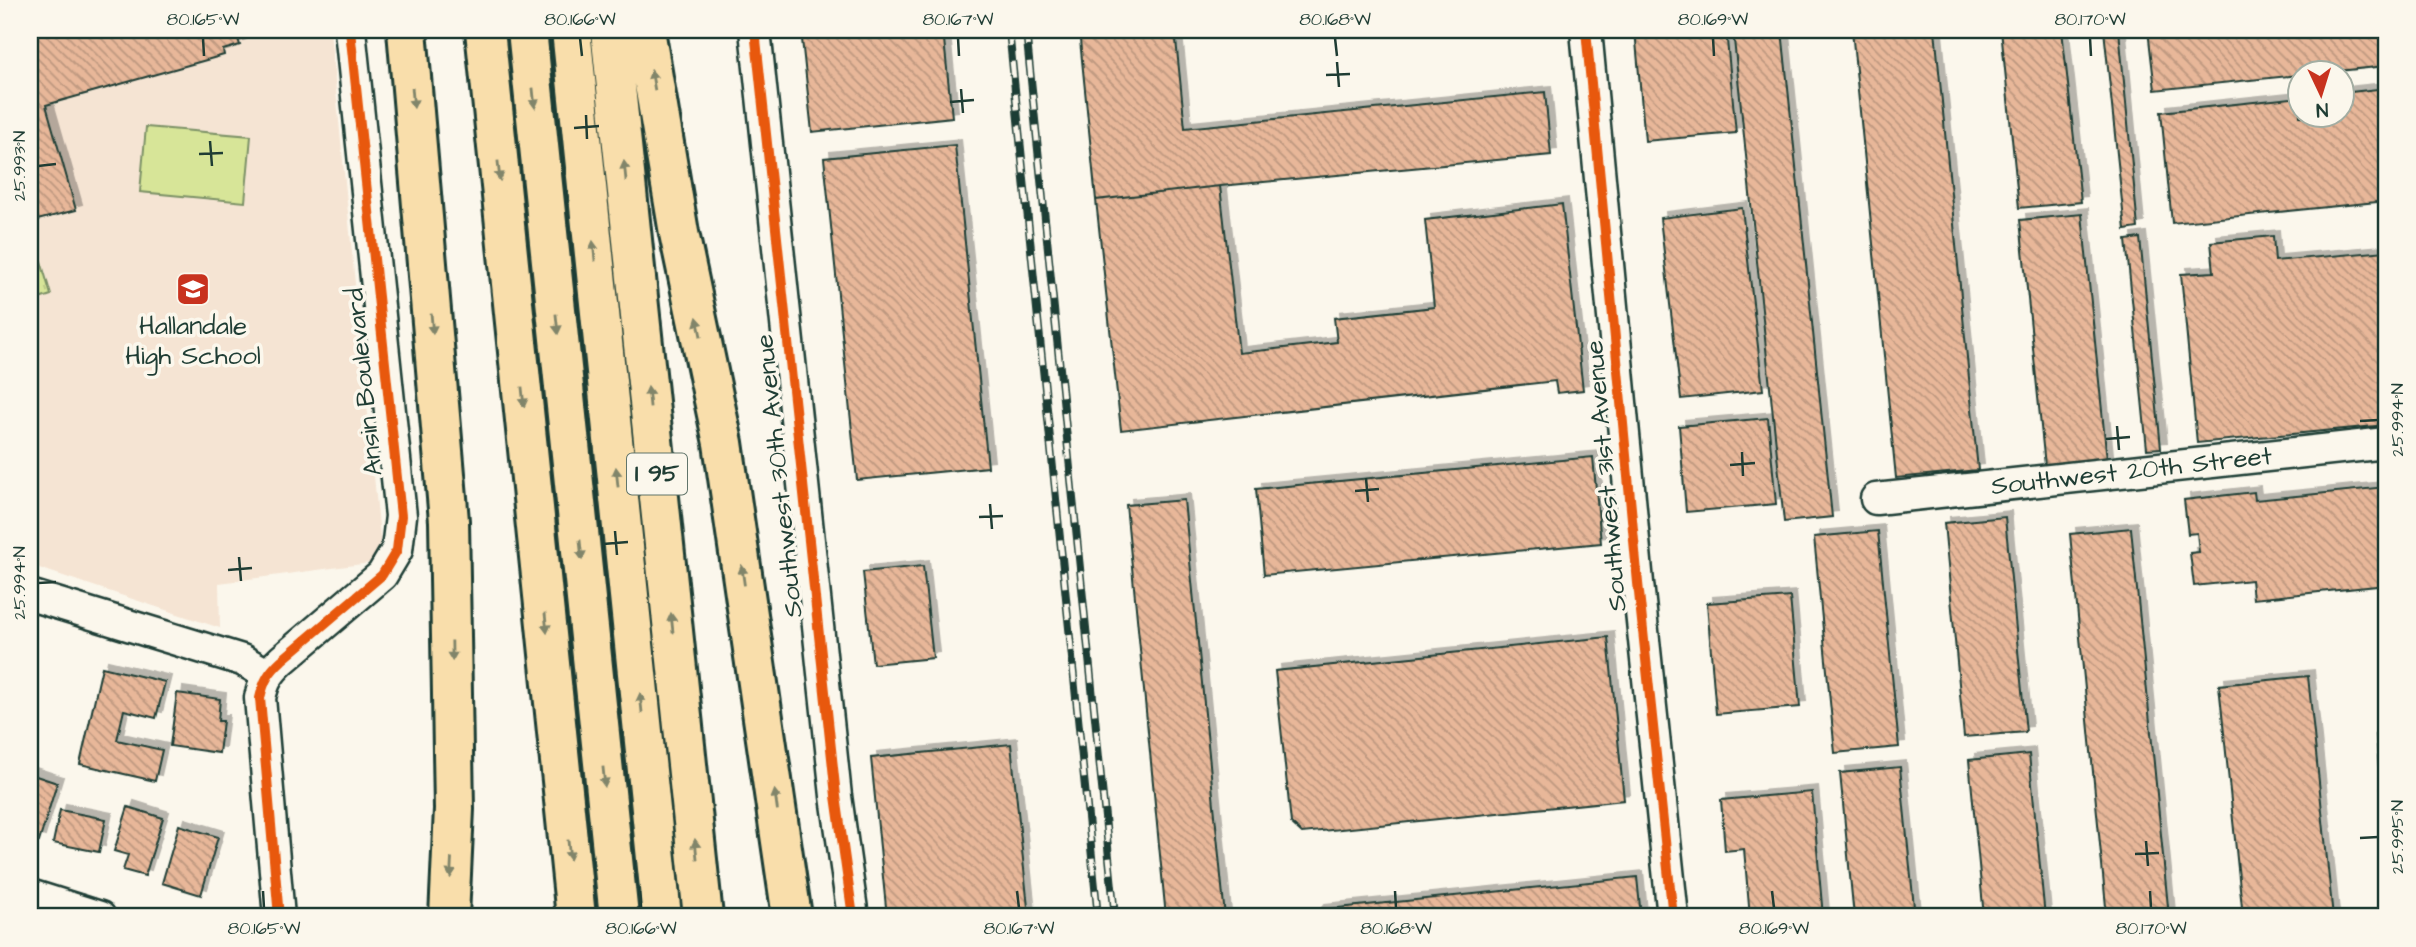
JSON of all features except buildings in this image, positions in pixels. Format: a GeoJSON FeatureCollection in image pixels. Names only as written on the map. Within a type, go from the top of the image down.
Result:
{"type":"FeatureCollection","features":[{"type":"Feature","properties":{"kind":"highway"},"geometry":{"type":"LineString","coordinates":[[407,30],[449,522],[454,809],[449,917]]}},
{"type":"Feature","properties":{"kind":"highway"},"geometry":{"type":"LineString","coordinates":[[485,30],[576,917]]}},
{"type":"Feature","properties":{"kind":"highway"},"geometry":{"type":"LineString","coordinates":[[527,30],[619,917]]}},
{"type":"Feature","properties":{"kind":"highway"},"geometry":{"type":"LineString","coordinates":[[571,30],[662,917]]}},
{"type":"Feature","properties":{"kind":"highway","name":"I 95"},"geometry":{"type":"LineString","coordinates":[[610,30],[703,917]]}},
{"type":"Feature","properties":{"kind":"highway"},"geometry":{"type":"LineString","coordinates":[[645,30],[679,233],[723,443],[792,917]]}},
{"type":"Feature","properties":{"kind":"street","name":"Ansin Boulevard"},"geometry":{"type":"LineString","coordinates":[[267,674],[382,575],[397,550],[401,516],[350,30]]}},
{"type":"Feature","properties":{"kind":"street","name":"Southwest 30th Avenue"},"geometry":{"type":"LineString","coordinates":[[755,30],[836,796],[853,917]]}},
{"type":"Feature","properties":{"kind":"street","name":"Southwest 31st Avenue"},"geometry":{"type":"LineString","coordinates":[[1586,30],[1638,583],[1673,917]]}},
{"type":"Feature","properties":{"kind":"street","name":"Southwest 20th Street"},"geometry":{"type":"LineString","coordinates":[[1876,499],[2386,443]]}},
{"type":"Feature","properties":{"kind":"street"},"geometry":{"type":"LineString","coordinates":[[30,595],[242,660],[267,674],[260,698],[279,917]]}},
{"type":"Feature","properties":{"kind":"street"},"geometry":{"type":"LineString","coordinates":[[30,895],[100,917]]}},
{"type":"Feature","properties":{"kind":"shaded area","name":"Hallandale High School"},"geometry":{"type":"Polygon","coordinates":[[[30,30],[330,30],[381,547],[377,562],[219,583],[220,628],[30,565],[30,30]]]}},
{"type":"Feature","properties":{"kind":"green space"},"geometry":{"type":"Polygon","coordinates":[[[146,127],[251,136],[245,202],[140,192],[146,127]]]}},
{"type":"Feature","properties":{"kind":"green space"},"geometry":{"type":"Polygon","coordinates":[[[30,224],[51,295],[30,302],[30,224]]]}},
{"type":"Feature","properties":{"kind":"railway"},"geometry":{"type":"LineString","coordinates":[[1009,30],[1098,917]]}},
{"type":"Feature","properties":{"kind":"railway"},"geometry":{"type":"LineString","coordinates":[[1026,30],[1115,917]]}},
{"type":"Feature","properties":{"kind":"cycle path"},"geometry":{"type":"LineString","coordinates":[[279,917],[260,698],[268,677],[277,664],[382,575],[397,550],[401,516],[350,30]]}},
{"type":"Feature","properties":{"kind":"cycle path"},"geometry":{"type":"LineString","coordinates":[[755,30],[836,796],[853,917]]}},
{"type":"Feature","properties":{"kind":"cycle path"},"geometry":{"type":"LineString","coordinates":[[1586,30],[1638,583],[1673,917]]}},
{"type":"Feature","properties":{"kind":"place","name":"Hallandale High School"},"geometry":{"type":"Point","coordinates":[193,289]}}]}
